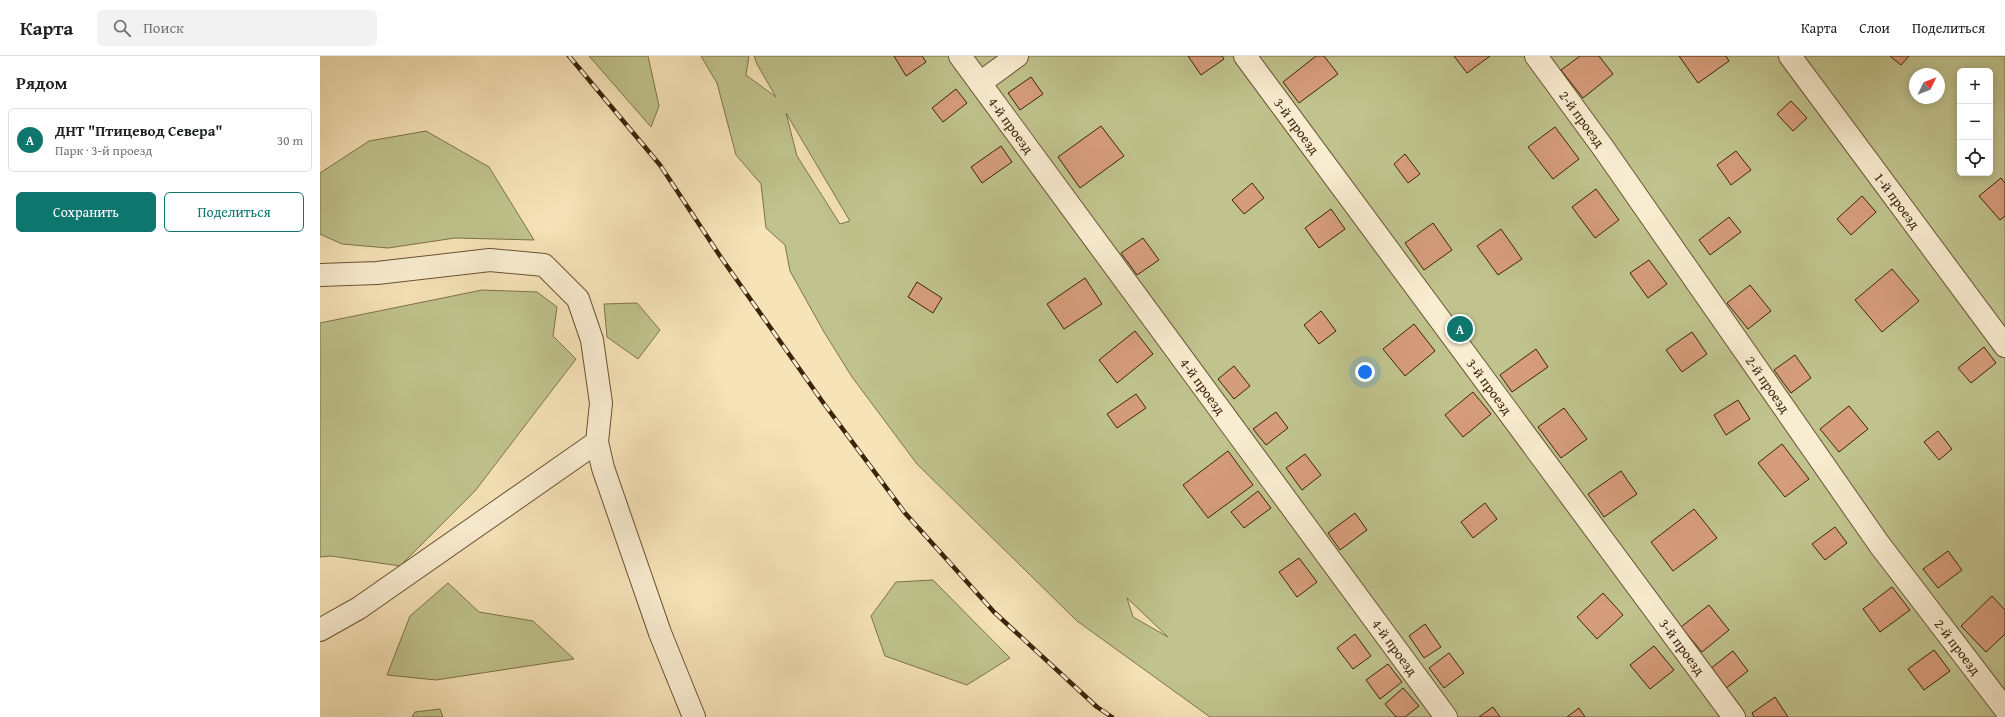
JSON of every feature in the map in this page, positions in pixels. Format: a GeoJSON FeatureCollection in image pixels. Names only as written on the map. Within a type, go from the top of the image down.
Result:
{"type":"FeatureCollection","features":[{"type":"Feature","properties":{"kind":"street","name":"4-й проезд"},"geometry":{"type":"LineString","coordinates":[[960,56],[1446,717]]}},
{"type":"Feature","properties":{"kind":"street"},"geometry":{"type":"LineString","coordinates":[[980,84],[1017,56]]}},
{"type":"Feature","properties":{"kind":"street","name":"3-й проезд"},"geometry":{"type":"LineString","coordinates":[[1245,56],[1734,717]]}},
{"type":"Feature","properties":{"kind":"street","name":"2-й проезд"},"geometry":{"type":"LineString","coordinates":[[1536,56],[1604,149],[1879,544],[2005,708]]}},
{"type":"Feature","properties":{"kind":"street","name":"1-й проезд"},"geometry":{"type":"LineString","coordinates":[[1790,56],[2005,346]]}},
{"type":"Feature","properties":{"kind":"street"},"geometry":{"type":"LineString","coordinates":[[320,275],[378,273],[490,260],[544,265],[578,299],[592,340],[601,403],[597,442],[603,468],[660,633],[694,717]]}},
{"type":"Feature","properties":{"kind":"street"},"geometry":{"type":"LineString","coordinates":[[320,630],[359,608],[597,442]]}},
{"type":"Feature","properties":{"kind":"green space"},"geometry":{"type":"Polygon","coordinates":[[[589,56],[648,56],[659,106],[651,127],[589,56]]]}},
{"type":"Feature","properties":{"kind":"green space"},"geometry":{"type":"Polygon","coordinates":[[[701,56],[749,56],[746,75],[776,97],[754,56],[2005,56],[2005,717],[1210,717],[1077,621],[917,464],[852,377],[824,332],[790,271],[785,245],[766,228],[761,184],[736,155],[717,83],[701,56]],[[786,113],[797,156],[840,224],[850,221],[786,113]],[[1127,598],[1133,617],[1168,637],[1127,598]]]}},
{"type":"Feature","properties":{"kind":"green space"},"geometry":{"type":"Polygon","coordinates":[[[426,131],[489,167],[534,240],[455,238],[388,248],[342,244],[320,234],[320,173],[369,141],[426,131]]]}},
{"type":"Feature","properties":{"kind":"green space"},"geometry":{"type":"Polygon","coordinates":[[[482,290],[537,292],[557,307],[553,336],[576,359],[475,491],[400,566],[331,556],[320,557],[320,323],[482,290]]]}},
{"type":"Feature","properties":{"kind":"green space"},"geometry":{"type":"Polygon","coordinates":[[[637,303],[660,330],[638,359],[607,337],[604,304],[637,303]]]}},
{"type":"Feature","properties":{"kind":"green space"},"geometry":{"type":"Polygon","coordinates":[[[933,580],[1010,658],[967,685],[885,656],[871,616],[896,582],[933,580]]]}},
{"type":"Feature","properties":{"kind":"green space"},"geometry":{"type":"Polygon","coordinates":[[[448,583],[479,612],[533,621],[574,659],[436,680],[387,675],[410,616],[448,583]]]}},
{"type":"Feature","properties":{"kind":"green space"},"geometry":{"type":"Polygon","coordinates":[[[440,709],[443,717],[412,717],[415,712],[440,709]]]}},
{"type":"Feature","properties":{"kind":"building"},"geometry":{"type":"Polygon","coordinates":[[[894,56],[922,56],[926,62],[906,76],[894,56]]]}},
{"type":"Feature","properties":{"kind":"building"},"geometry":{"type":"Polygon","coordinates":[[[1188,56],[1222,56],[1224,59],[1201,75],[1188,56]]]}},
{"type":"Feature","properties":{"kind":"building"},"geometry":{"type":"Polygon","coordinates":[[[1316,56],[1324,56],[1338,74],[1299,103],[1283,82],[1316,56]]]}},
{"type":"Feature","properties":{"kind":"building"},"geometry":{"type":"Polygon","coordinates":[[[1454,56],[1490,56],[1467,73],[1454,56]]]}},
{"type":"Feature","properties":{"kind":"building"},"geometry":{"type":"Polygon","coordinates":[[[1580,56],[1599,56],[1613,74],[1583,98],[1561,70],[1580,56]]]}},
{"type":"Feature","properties":{"kind":"building"},"geometry":{"type":"Polygon","coordinates":[[[1679,56],[1726,56],[1729,61],[1698,83],[1679,56]]]}},
{"type":"Feature","properties":{"kind":"building"},"geometry":{"type":"Polygon","coordinates":[[[1890,56],[1909,56],[1901,65],[1890,56]]]}},
{"type":"Feature","properties":{"kind":"building"},"geometry":{"type":"Polygon","coordinates":[[[1031,77],[1043,94],[1020,110],[1008,93],[1031,77]]]}},
{"type":"Feature","properties":{"kind":"building"},"geometry":{"type":"Polygon","coordinates":[[[956,89],[967,103],[943,122],[932,108],[956,89]]]}},
{"type":"Feature","properties":{"kind":"building"},"geometry":{"type":"Polygon","coordinates":[[[1791,101],[1807,118],[1793,131],[1777,114],[1791,101]]]}},
{"type":"Feature","properties":{"kind":"building"},"geometry":{"type":"Polygon","coordinates":[[[1101,126],[1124,156],[1080,188],[1058,157],[1101,126]]]}},
{"type":"Feature","properties":{"kind":"building"},"geometry":{"type":"Polygon","coordinates":[[[1555,127],[1579,159],[1553,179],[1528,147],[1555,127]]]}},
{"type":"Feature","properties":{"kind":"building"},"geometry":{"type":"Polygon","coordinates":[[[1001,146],[1012,162],[982,183],[971,167],[1001,146]]]}},
{"type":"Feature","properties":{"kind":"building"},"geometry":{"type":"Polygon","coordinates":[[[1736,151],[1751,170],[1731,185],[1717,165],[1736,151]]]}},
{"type":"Feature","properties":{"kind":"building"},"geometry":{"type":"Polygon","coordinates":[[[1405,154],[1420,174],[1408,183],[1394,164],[1405,154]]]}},
{"type":"Feature","properties":{"kind":"building"},"geometry":{"type":"Polygon","coordinates":[[[2001,178],[2005,183],[2005,216],[2000,220],[1979,196],[2001,178]]]}},
{"type":"Feature","properties":{"kind":"building"},"geometry":{"type":"Polygon","coordinates":[[[1252,183],[1264,198],[1244,214],[1232,200],[1252,183]]]}},
{"type":"Feature","properties":{"kind":"building"},"geometry":{"type":"Polygon","coordinates":[[[1596,189],[1619,220],[1595,238],[1572,207],[1596,189]]]}},
{"type":"Feature","properties":{"kind":"building"},"geometry":{"type":"Polygon","coordinates":[[[1862,196],[1876,212],[1851,235],[1837,219],[1862,196]]]}},
{"type":"Feature","properties":{"kind":"building"},"geometry":{"type":"Polygon","coordinates":[[[1331,209],[1345,229],[1319,248],[1305,228],[1331,209]]]}},
{"type":"Feature","properties":{"kind":"building"},"geometry":{"type":"Polygon","coordinates":[[[1729,217],[1741,232],[1710,255],[1699,240],[1729,217]]]}},
{"type":"Feature","properties":{"kind":"building"},"geometry":{"type":"Polygon","coordinates":[[[1433,223],[1452,250],[1424,270],[1405,243],[1433,223]]]}},
{"type":"Feature","properties":{"kind":"building"},"geometry":{"type":"Polygon","coordinates":[[[1501,229],[1522,259],[1498,275],[1477,246],[1501,229]]]}},
{"type":"Feature","properties":{"kind":"building"},"geometry":{"type":"Polygon","coordinates":[[[1143,238],[1159,260],[1137,275],[1121,253],[1143,238]]]}},
{"type":"Feature","properties":{"kind":"building"},"geometry":{"type":"Polygon","coordinates":[[[1649,260],[1667,284],[1648,298],[1630,273],[1649,260]]]}},
{"type":"Feature","properties":{"kind":"building"},"geometry":{"type":"Polygon","coordinates":[[[1892,269],[1919,301],[1882,332],[1855,300],[1892,269]]]}},
{"type":"Feature","properties":{"kind":"building"},"geometry":{"type":"Polygon","coordinates":[[[1085,278],[1102,304],[1064,329],[1047,304],[1085,278]]]}},
{"type":"Feature","properties":{"kind":"building"},"geometry":{"type":"Polygon","coordinates":[[[917,282],[942,298],[933,313],[908,297],[917,282]]]}},
{"type":"Feature","properties":{"kind":"building"},"geometry":{"type":"Polygon","coordinates":[[[1750,285],[1771,311],[1748,329],[1727,303],[1750,285]]]}},
{"type":"Feature","properties":{"kind":"building"},"geometry":{"type":"Polygon","coordinates":[[[1321,311],[1336,331],[1319,344],[1304,325],[1321,311]]]}},
{"type":"Feature","properties":{"kind":"building"},"geometry":{"type":"Polygon","coordinates":[[[1414,324],[1435,351],[1405,376],[1383,349],[1414,324]]]}},
{"type":"Feature","properties":{"kind":"building"},"geometry":{"type":"Polygon","coordinates":[[[1135,331],[1153,354],[1117,383],[1099,360],[1135,331]]]}},
{"type":"Feature","properties":{"kind":"building"},"geometry":{"type":"Polygon","coordinates":[[[1692,332],[1707,354],[1682,372],[1666,350],[1692,332]]]}},
{"type":"Feature","properties":{"kind":"building"},"geometry":{"type":"Polygon","coordinates":[[[1984,347],[1996,363],[1971,383],[1958,368],[1984,347]]]}},
{"type":"Feature","properties":{"kind":"building"},"geometry":{"type":"Polygon","coordinates":[[[1536,349],[1548,367],[1512,392],[1500,375],[1536,349]]]}},
{"type":"Feature","properties":{"kind":"building"},"geometry":{"type":"Polygon","coordinates":[[[1795,355],[1811,378],[1791,393],[1774,370],[1795,355]]]}},
{"type":"Feature","properties":{"kind":"building"},"geometry":{"type":"Polygon","coordinates":[[[1234,366],[1250,386],[1234,399],[1218,379],[1234,366]]]}},
{"type":"Feature","properties":{"kind":"building"},"geometry":{"type":"Polygon","coordinates":[[[1473,392],[1491,414],[1463,437],[1445,415],[1473,392]]]}},
{"type":"Feature","properties":{"kind":"building"},"geometry":{"type":"Polygon","coordinates":[[[1136,394],[1146,408],[1117,428],[1107,414],[1136,394]]]}},
{"type":"Feature","properties":{"kind":"building"},"geometry":{"type":"Polygon","coordinates":[[[1738,400],[1750,419],[1726,435],[1714,415],[1738,400]]]}},
{"type":"Feature","properties":{"kind":"building"},"geometry":{"type":"Polygon","coordinates":[[[1849,406],[1868,429],[1839,452],[1820,429],[1849,406]]]}},
{"type":"Feature","properties":{"kind":"building"},"geometry":{"type":"Polygon","coordinates":[[[1564,408],[1587,439],[1561,458],[1538,427],[1564,408]]]}},
{"type":"Feature","properties":{"kind":"building"},"geometry":{"type":"Polygon","coordinates":[[[1276,412],[1288,428],[1266,445],[1253,429],[1276,412]]]}},
{"type":"Feature","properties":{"kind":"building"},"geometry":{"type":"Polygon","coordinates":[[[1938,431],[1952,449],[1939,460],[1924,442],[1938,431]]]}},
{"type":"Feature","properties":{"kind":"building"},"geometry":{"type":"Polygon","coordinates":[[[1782,444],[1809,479],[1785,497],[1758,463],[1782,444]]]}},
{"type":"Feature","properties":{"kind":"building"},"geometry":{"type":"Polygon","coordinates":[[[1228,451],[1253,485],[1208,518],[1183,485],[1228,451]]]}},
{"type":"Feature","properties":{"kind":"building"},"geometry":{"type":"Polygon","coordinates":[[[1305,454],[1321,475],[1302,490],[1286,468],[1305,454]]]}},
{"type":"Feature","properties":{"kind":"building"},"geometry":{"type":"Polygon","coordinates":[[[1621,471],[1637,494],[1604,517],[1588,494],[1621,471]]]}},
{"type":"Feature","properties":{"kind":"building"},"geometry":{"type":"Polygon","coordinates":[[[1258,491],[1271,508],[1244,528],[1231,512],[1258,491]]]}},
{"type":"Feature","properties":{"kind":"building"},"geometry":{"type":"Polygon","coordinates":[[[1485,503],[1497,519],[1473,538],[1461,522],[1485,503]]]}},
{"type":"Feature","properties":{"kind":"building"},"geometry":{"type":"Polygon","coordinates":[[[1694,509],[1717,538],[1673,571],[1651,542],[1694,509]]]}},
{"type":"Feature","properties":{"kind":"building"},"geometry":{"type":"Polygon","coordinates":[[[1355,513],[1367,530],[1340,550],[1328,533],[1355,513]]]}},
{"type":"Feature","properties":{"kind":"building"},"geometry":{"type":"Polygon","coordinates":[[[1835,527],[1847,543],[1825,560],[1812,544],[1835,527]]]}},
{"type":"Feature","properties":{"kind":"building"},"geometry":{"type":"Polygon","coordinates":[[[1948,551],[1962,570],[1938,588],[1923,569],[1948,551]]]}},
{"type":"Feature","properties":{"kind":"building"},"geometry":{"type":"Polygon","coordinates":[[[1299,558],[1317,582],[1297,597],[1279,572],[1299,558]]]}},
{"type":"Feature","properties":{"kind":"building"},"geometry":{"type":"Polygon","coordinates":[[[1892,587],[1910,610],[1880,632],[1863,609],[1892,587]]]}},
{"type":"Feature","properties":{"kind":"building"},"geometry":{"type":"Polygon","coordinates":[[[1603,593],[1623,615],[1597,639],[1577,617],[1603,593]]]}},
{"type":"Feature","properties":{"kind":"building"},"geometry":{"type":"Polygon","coordinates":[[[1992,596],[2005,610],[2005,634],[1986,652],[1961,626],[1992,596]]]}},
{"type":"Feature","properties":{"kind":"building"},"geometry":{"type":"Polygon","coordinates":[[[1709,605],[1729,630],[1702,652],[1681,627],[1709,605]]]}},
{"type":"Feature","properties":{"kind":"building"},"geometry":{"type":"Polygon","coordinates":[[[1425,624],[1441,647],[1424,658],[1409,636],[1425,624]]]}},
{"type":"Feature","properties":{"kind":"building"},"geometry":{"type":"Polygon","coordinates":[[[1355,634],[1371,656],[1353,669],[1337,648],[1355,634]]]}},
{"type":"Feature","properties":{"kind":"building"},"geometry":{"type":"Polygon","coordinates":[[[1654,646],[1674,670],[1650,689],[1630,665],[1654,646]]]}},
{"type":"Feature","properties":{"kind":"building"},"geometry":{"type":"Polygon","coordinates":[[[1934,650],[1950,671],[1924,690],[1908,669],[1934,650]]]}},
{"type":"Feature","properties":{"kind":"building"},"geometry":{"type":"Polygon","coordinates":[[[1733,651],[1748,671],[1725,689],[1710,669],[1733,651]]]}},
{"type":"Feature","properties":{"kind":"building"},"geometry":{"type":"Polygon","coordinates":[[[1449,653],[1464,673],[1444,688],[1429,668],[1449,653]]]}},
{"type":"Feature","properties":{"kind":"building"},"geometry":{"type":"Polygon","coordinates":[[[1388,664],[1402,682],[1380,699],[1366,680],[1388,664]]]}},
{"type":"Feature","properties":{"kind":"building"},"geometry":{"type":"Polygon","coordinates":[[[1403,688],[1419,706],[1405,717],[1396,717],[1385,704],[1403,688]]]}},
{"type":"Feature","properties":{"kind":"building"},"geometry":{"type":"Polygon","coordinates":[[[1775,697],[1788,717],[1754,717],[1752,713],[1775,697]]]}},
{"type":"Feature","properties":{"kind":"building"},"geometry":{"type":"Polygon","coordinates":[[[1493,707],[1500,717],[1479,717],[1493,707]]]}},
{"type":"Feature","properties":{"kind":"building"},"geometry":{"type":"Polygon","coordinates":[[[1579,708],[1585,717],[1567,717],[1579,708]]]}},
{"type":"Feature","properties":{"kind":"railway"},"geometry":{"type":"LineString","coordinates":[[569,56],[660,165],[720,256],[822,401],[905,513],[994,612],[1097,707],[1112,717]]}},
{"type":"Feature","properties":{"kind":"place","name":"ДНТ \"Птицевод Севера\""},"geometry":{"type":"Point","coordinates":[1460,329]}}]}
